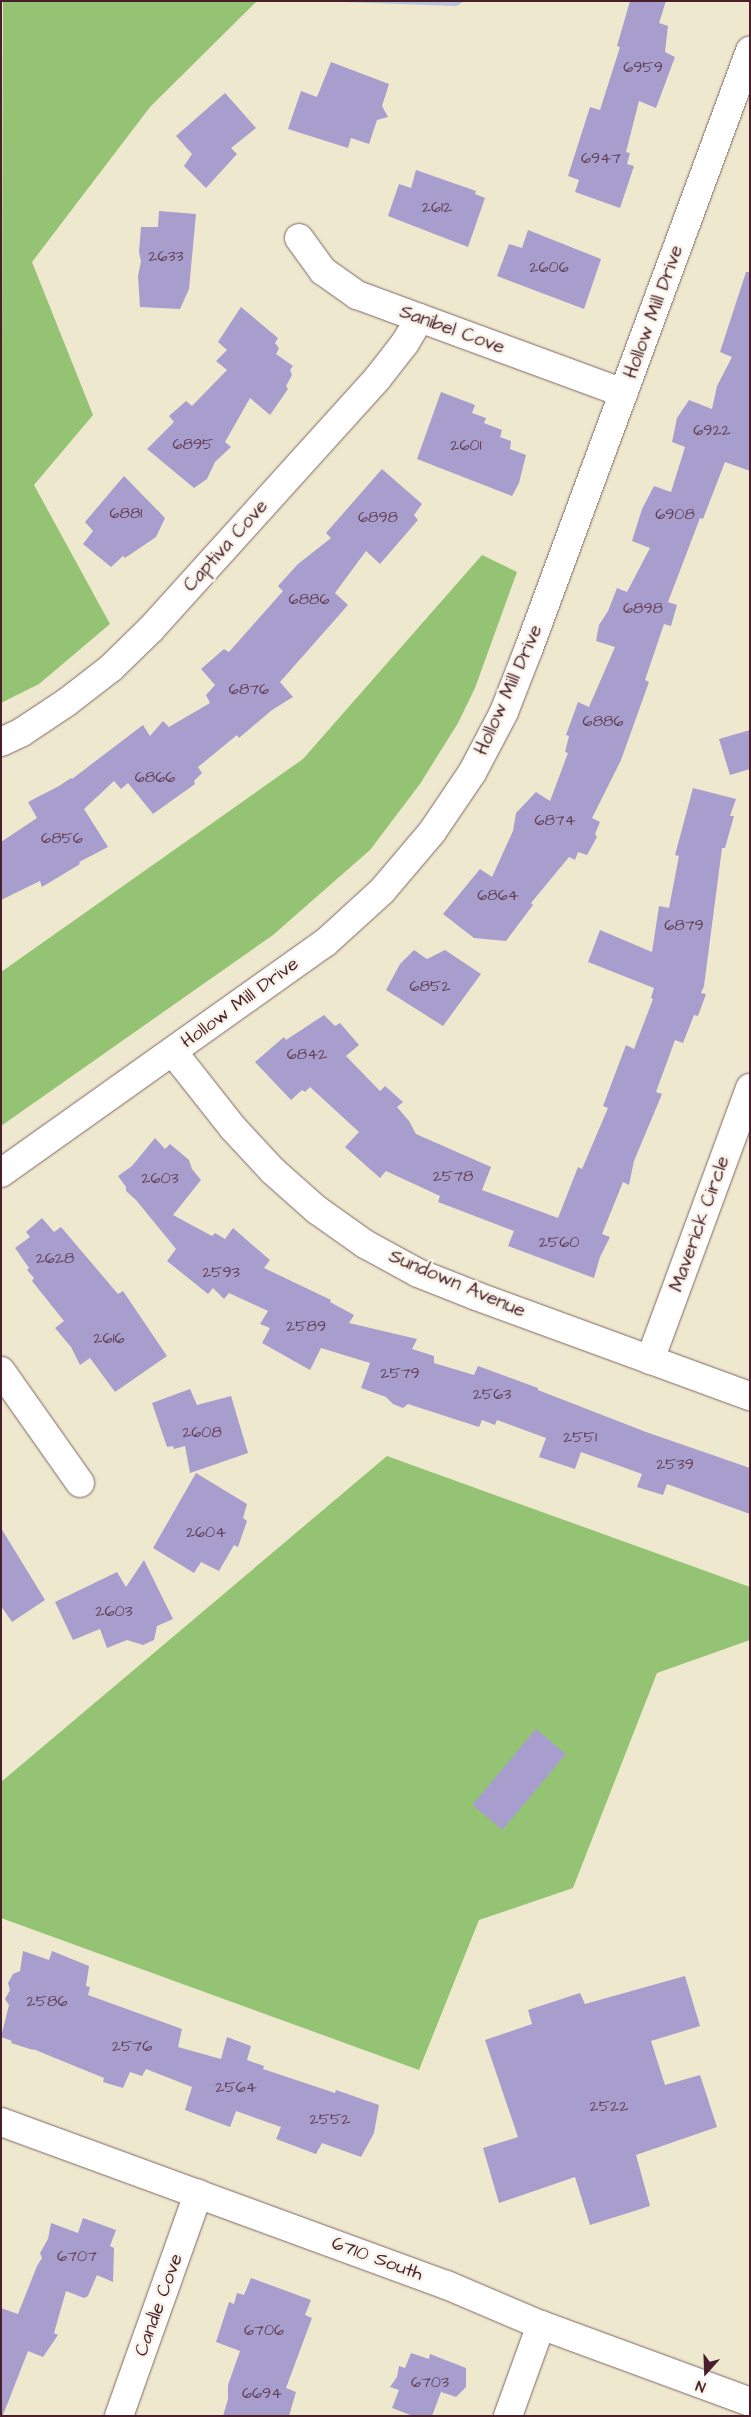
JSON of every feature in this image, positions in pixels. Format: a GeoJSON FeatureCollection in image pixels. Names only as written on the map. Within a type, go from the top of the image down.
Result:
{"type":"FeatureCollection","features":[{"type":"Feature","properties":{"kind":"street","name":"Hollow Mill Drive"},"geometry":{"type":"LineString","coordinates":[[1,1173],[325,943],[382,890],[432,832],[472,773],[504,712],[750,51]]}},
{"type":"Feature","properties":{"kind":"street","name":"Sanibel Cove"},"geometry":{"type":"LineString","coordinates":[[299,238],[323,271],[357,295],[624,393]]}},
{"type":"Feature","properties":{"kind":"street","name":"Captiva Cove"},"geometry":{"type":"LineString","coordinates":[[1,742],[22,732],[67,702],[111,668],[151,629],[377,379],[405,343],[420,318]]}},
{"type":"Feature","properties":{"kind":"street","name":"Sundown Avenue"},"geometry":{"type":"LineString","coordinates":[[173,1052],[233,1128],[273,1172],[317,1210],[366,1244],[418,1272],[750,1396]]}},
{"type":"Feature","properties":{"kind":"street","name":"Maverick Circle"},"geometry":{"type":"LineString","coordinates":[[650,1360],[750,1088]]}},
{"type":"Feature","properties":{"kind":"street"},"geometry":{"type":"LineString","coordinates":[[1,1371],[80,1483]]}},
{"type":"Feature","properties":{"kind":"street","name":"6710 South"},"geometry":{"type":"LineString","coordinates":[[1,2122],[447,2285],[541,2325],[750,2402]]}},
{"type":"Feature","properties":{"kind":"street","name":"Candle Cove"},"geometry":{"type":"LineString","coordinates":[[119,2416],[198,2194]]}},
{"type":"Feature","properties":{"kind":"street"},"geometry":{"type":"LineString","coordinates":[[508,2416],[541,2325]]}},
{"type":"Feature","properties":{"kind":"shaded area"},"geometry":{"type":"Polygon","coordinates":[[[313,1],[464,1],[457,6],[313,1]]]}},
{"type":"Feature","properties":{"kind":"green space"},"geometry":{"type":"Polygon","coordinates":[[[3,1],[257,1],[150,107],[32,262],[93,415],[34,485],[110,624],[39,684],[1,703],[3,1]]]}},
{"type":"Feature","properties":{"kind":"green space"},"geometry":{"type":"Polygon","coordinates":[[[482,555],[517,572],[475,688],[458,723],[420,784],[370,850],[273,935],[1,1126],[1,972],[303,759],[482,555]]]}},
{"type":"Feature","properties":{"kind":"green space"},"geometry":{"type":"Polygon","coordinates":[[[387,1456],[750,1587],[750,1640],[657,1673],[573,1888],[479,1920],[419,2070],[1,1918],[1,1782],[387,1456]]]}},
{"type":"Feature","properties":{"kind":"building"},"geometry":{"type":"Polygon","coordinates":[[[630,1],[666,1],[659,23],[668,26],[665,52],[675,57],[656,108],[639,101],[626,152],[630,153],[627,164],[634,166],[620,208],[575,192],[579,180],[568,176],[590,107],[600,110],[620,47],[617,46],[630,1]]]}},
{"type":"Feature","properties":{"kind":"building"},"geometry":{"type":"Polygon","coordinates":[[[331,62],[389,84],[382,106],[388,117],[377,120],[369,144],[351,138],[348,148],[288,129],[301,91],[317,97],[331,62]]]}},
{"type":"Feature","properties":{"kind":"building"},"geometry":{"type":"Polygon","coordinates":[[[225,93],[256,128],[231,148],[237,154],[206,188],[184,166],[192,154],[176,136],[225,93]]]}},
{"type":"Feature","properties":{"kind":"building"},"geometry":{"type":"Polygon","coordinates":[[[416,170],[476,191],[475,194],[485,198],[468,247],[388,216],[399,184],[411,188],[416,170]]]}},
{"type":"Feature","properties":{"kind":"building"},"geometry":{"type":"Polygon","coordinates":[[[159,211],[196,214],[189,289],[180,309],[140,307],[138,276],[141,261],[139,252],[141,227],[158,227],[159,211]]]}},
{"type":"Feature","properties":{"kind":"building"},"geometry":{"type":"Polygon","coordinates":[[[528,230],[601,259],[584,309],[497,276],[509,244],[522,248],[528,230]]]}},
{"type":"Feature","properties":{"kind":"building"},"geometry":{"type":"Polygon","coordinates":[[[746,272],[750,272],[750,471],[725,462],[703,519],[700,518],[668,602],[677,605],[671,626],[664,624],[645,680],[649,682],[621,760],[592,818],[600,822],[595,834],[597,837],[587,855],[578,852],[575,860],[569,857],[531,903],[533,905],[506,941],[474,938],[443,914],[480,869],[492,877],[513,831],[516,813],[536,792],[550,801],[568,753],[565,752],[569,736],[566,735],[578,702],[589,707],[615,647],[596,641],[599,625],[608,611],[617,588],[627,592],[650,548],[632,541],[642,509],[654,486],[671,492],[685,447],[672,442],[677,418],[689,400],[712,409],[717,386],[732,357],[720,352],[746,272]]]}},
{"type":"Feature","properties":{"kind":"building"},"geometry":{"type":"Polygon","coordinates":[[[241,307],[278,338],[275,343],[279,348],[276,354],[293,366],[290,370],[292,375],[286,386],[288,389],[270,415],[250,398],[225,442],[231,447],[215,462],[207,479],[194,488],[147,449],[174,422],[169,416],[186,401],[192,406],[227,370],[216,361],[227,350],[218,342],[241,307]]]}},
{"type":"Feature","properties":{"kind":"building"},"geometry":{"type":"Polygon","coordinates":[[[441,392],[475,405],[472,413],[486,418],[484,423],[502,430],[500,437],[511,441],[510,449],[526,455],[519,483],[512,496],[417,459],[441,392]]]}},
{"type":"Feature","properties":{"kind":"building"},"geometry":{"type":"Polygon","coordinates":[[[382,469],[422,504],[414,515],[418,520],[380,564],[366,551],[335,593],[348,605],[280,682],[293,697],[272,710],[239,738],[237,735],[198,767],[202,773],[194,781],[195,784],[153,814],[128,783],[121,789],[114,781],[84,809],[108,847],[79,862],[80,864],[42,887],[40,881],[1,900],[1,842],[37,818],[28,802],[72,779],[143,725],[150,736],[163,721],[169,727],[210,703],[206,695],[215,685],[201,669],[224,649],[229,652],[283,591],[278,586],[298,564],[331,538],[326,533],[382,469]]]}},
{"type":"Feature","properties":{"kind":"building"},"geometry":{"type":"Polygon","coordinates":[[[124,476],[165,518],[156,537],[125,558],[123,556],[111,567],[83,544],[93,531],[85,522],[124,476]]]}},
{"type":"Feature","properties":{"kind":"building"},"geometry":{"type":"Polygon","coordinates":[[[750,730],[750,769],[730,775],[719,739],[750,730]]]}},
{"type":"Feature","properties":{"kind":"building"},"geometry":{"type":"Polygon","coordinates":[[[693,788],[736,799],[730,816],[734,816],[725,848],[722,848],[704,986],[701,993],[706,994],[698,1016],[694,1015],[683,1043],[675,1040],[656,1092],[662,1094],[634,1161],[629,1185],[623,1182],[602,1234],[610,1237],[600,1257],[594,1278],[508,1246],[514,1231],[438,1202],[440,1196],[386,1171],[380,1178],[345,1147],[359,1132],[310,1087],[305,1092],[302,1090],[291,1100],[255,1062],[284,1037],[286,1040],[324,1015],[335,1026],[340,1023],[359,1045],[346,1056],[380,1091],[385,1086],[403,1102],[397,1107],[409,1121],[416,1134],[491,1167],[482,1190],[558,1218],[578,1167],[582,1169],[608,1108],[603,1106],[626,1045],[634,1049],[653,999],[651,998],[654,988],[588,962],[600,930],[652,952],[659,906],[669,908],[679,856],[675,855],[693,788]]]}},
{"type":"Feature","properties":{"kind":"building"},"geometry":{"type":"Polygon","coordinates":[[[414,950],[427,959],[445,950],[481,974],[443,1026],[386,990],[400,964],[414,950]]]}},
{"type":"Feature","properties":{"kind":"building"},"geometry":{"type":"Polygon","coordinates":[[[155,1138],[165,1149],[170,1144],[189,1160],[192,1169],[201,1180],[173,1215],[212,1236],[215,1233],[225,1239],[233,1228],[270,1260],[264,1268],[331,1300],[330,1302],[354,1315],[349,1323],[417,1339],[412,1349],[434,1356],[434,1363],[474,1375],[478,1366],[646,1432],[750,1468],[750,1514],[667,1484],[663,1495],[637,1487],[642,1474],[581,1452],[575,1469],[539,1457],[546,1438],[497,1420],[495,1425],[482,1420],[479,1427],[408,1404],[403,1408],[393,1404],[386,1397],[361,1388],[370,1363],[321,1348],[310,1370],[262,1343],[270,1328],[260,1324],[268,1311],[229,1293],[224,1299],[213,1288],[208,1294],[167,1261],[176,1249],[136,1200],[126,1191],[126,1187],[118,1176],[132,1166],[155,1138]]]}},
{"type":"Feature","properties":{"kind":"building"},"geometry":{"type":"Polygon","coordinates":[[[42,1218],[54,1232],[61,1227],[118,1294],[123,1291],[167,1356],[115,1392],[90,1358],[80,1365],[71,1347],[55,1328],[64,1321],[32,1281],[34,1278],[27,1270],[29,1268],[15,1248],[30,1237],[26,1232],[42,1218]]]}},
{"type":"Feature","properties":{"kind":"building"},"geometry":{"type":"Polygon","coordinates":[[[190,1389],[197,1405],[231,1396],[248,1453],[190,1473],[185,1446],[174,1449],[173,1446],[167,1447],[152,1403],[190,1389]]]}},
{"type":"Feature","properties":{"kind":"building"},"geometry":{"type":"Polygon","coordinates":[[[196,1473],[247,1504],[243,1518],[247,1521],[238,1547],[234,1545],[219,1571],[201,1562],[194,1573],[153,1548],[196,1473]]]}},
{"type":"Feature","properties":{"kind":"building"},"geometry":{"type":"Polygon","coordinates":[[[1,1528],[45,1600],[12,1622],[1,1606],[1,1528]]]}},
{"type":"Feature","properties":{"kind":"building"},"geometry":{"type":"Polygon","coordinates":[[[144,1560],[173,1619],[157,1626],[154,1640],[143,1645],[127,1640],[107,1648],[100,1629],[73,1640],[55,1602],[117,1572],[126,1587],[144,1560]]]}},
{"type":"Feature","properties":{"kind":"building"},"geometry":{"type":"Polygon","coordinates":[[[536,1729],[566,1754],[502,1830],[472,1805],[536,1729]]]}},
{"type":"Feature","properties":{"kind":"building"},"geometry":{"type":"Polygon","coordinates":[[[23,1951],[49,1960],[52,1951],[89,1966],[86,1986],[90,1987],[88,1995],[182,2029],[178,2047],[221,2059],[227,2037],[251,2046],[247,2060],[264,2066],[263,2069],[335,2093],[336,2090],[379,2105],[374,2133],[361,2157],[322,2143],[316,2154],[276,2139],[281,2127],[236,2111],[230,2127],[185,2110],[192,2087],[146,2069],[142,2076],[130,2072],[123,2088],[103,2082],[104,2078],[33,2049],[11,2043],[12,2041],[1,2037],[9,2005],[5,1999],[10,1990],[8,1983],[13,1974],[20,1971],[23,1951]]]}},
{"type":"Feature","properties":{"kind":"building"},"geometry":{"type":"Polygon","coordinates":[[[685,1976],[700,2026],[651,2041],[665,2085],[700,2075],[717,2127],[636,2155],[650,2206],[590,2225],[575,2177],[499,2203],[483,2148],[518,2137],[485,2040],[532,2024],[528,2010],[580,1993],[585,2004],[685,1976]]]}},
{"type":"Feature","properties":{"kind":"building"},"geometry":{"type":"Polygon","coordinates":[[[83,2218],[116,2230],[110,2246],[114,2248],[113,2282],[97,2275],[88,2296],[84,2298],[66,2291],[54,2333],[58,2335],[43,2357],[28,2351],[3,2415],[1,2415],[1,2308],[18,2314],[42,2258],[40,2253],[48,2239],[51,2223],[78,2233],[83,2218]]]}},
{"type":"Feature","properties":{"kind":"building"},"geometry":{"type":"Polygon","coordinates":[[[251,2278],[311,2300],[305,2315],[312,2318],[286,2388],[296,2392],[289,2416],[223,2416],[228,2399],[228,2385],[240,2351],[216,2342],[229,2302],[234,2304],[237,2293],[244,2295],[251,2278]]]}},
{"type":"Feature","properties":{"kind":"building"},"geometry":{"type":"Polygon","coordinates":[[[411,2353],[429,2359],[430,2354],[466,2368],[466,2387],[456,2397],[441,2392],[432,2416],[413,2416],[392,2408],[399,2390],[390,2387],[397,2377],[399,2366],[405,2368],[411,2353]]]}}]}
